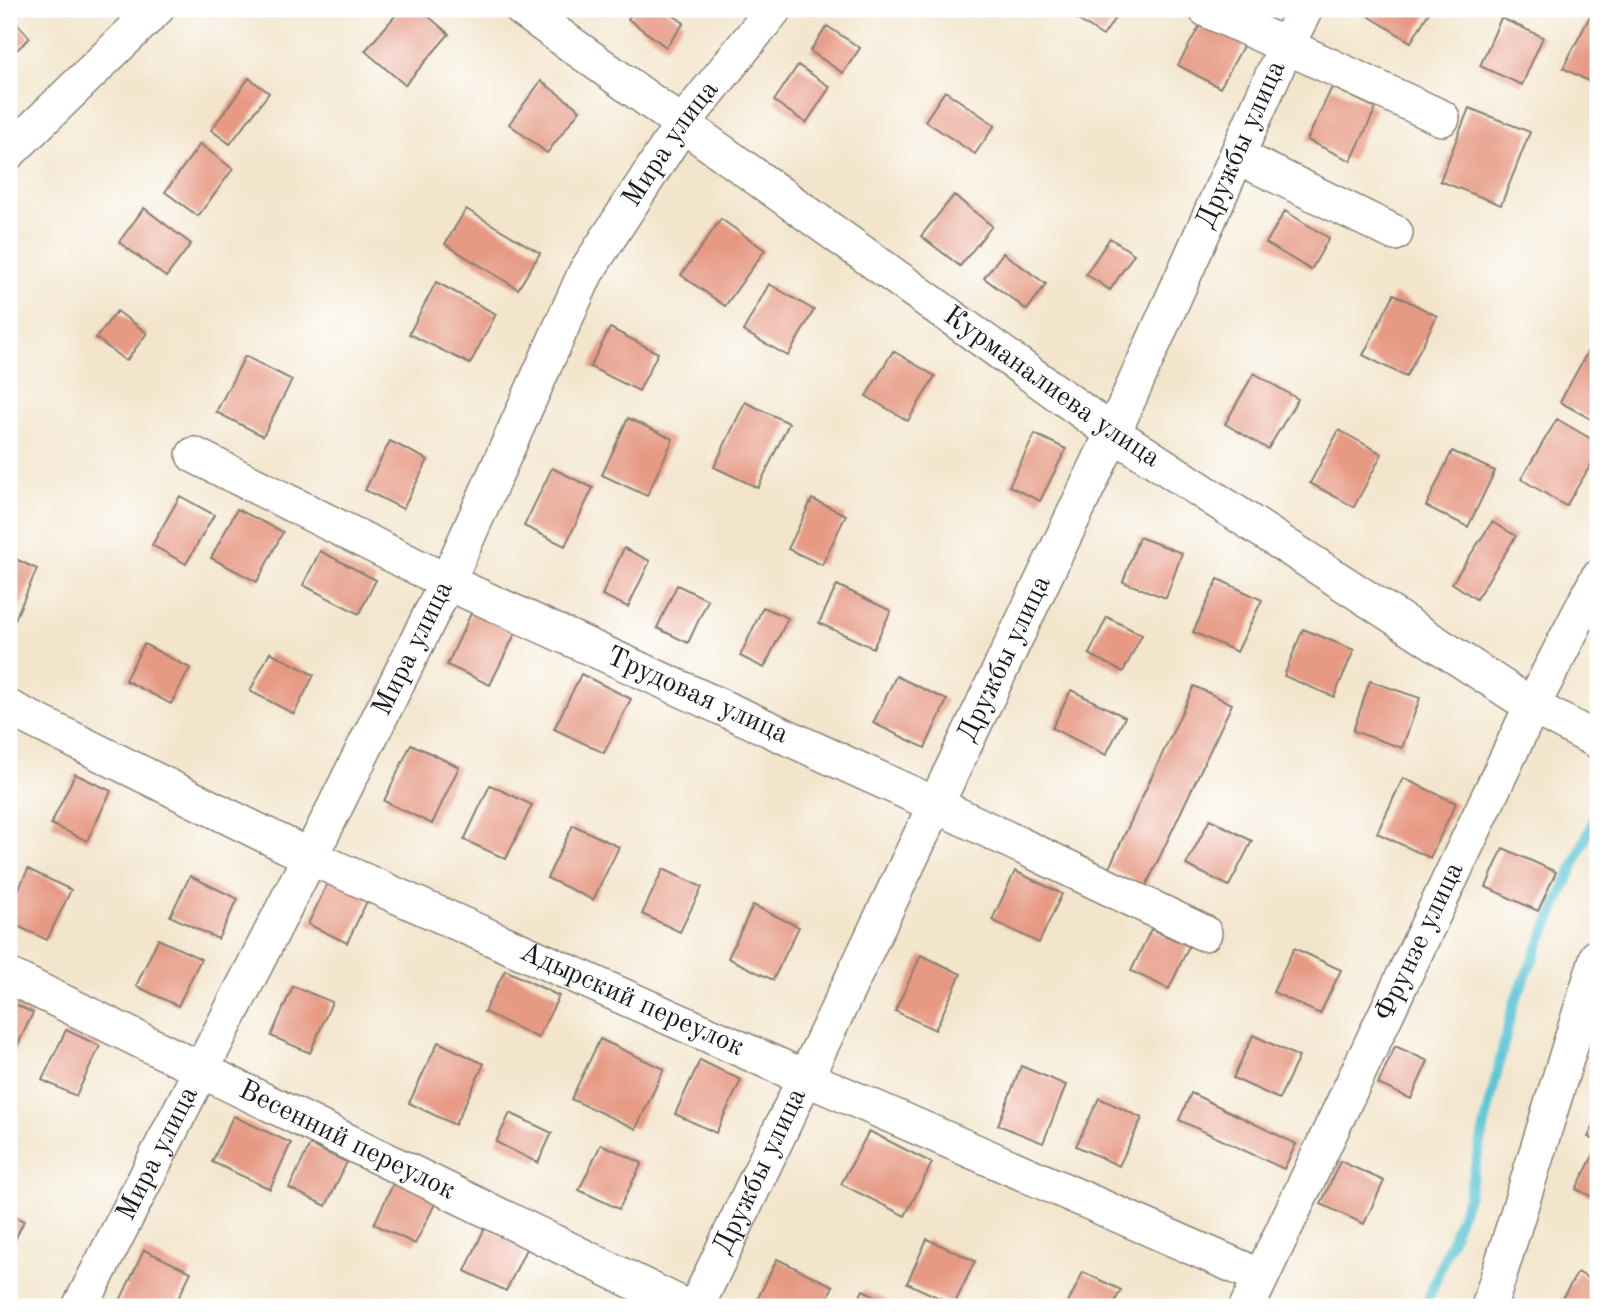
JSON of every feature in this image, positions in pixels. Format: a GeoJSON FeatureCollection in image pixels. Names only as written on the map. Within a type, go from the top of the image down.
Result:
{"type":"FeatureCollection","features":[{"type":"Feature","properties":{"kind":"street"},"geometry":{"type":"LineString","coordinates":[[9,152],[156,9]]}},
{"type":"Feature","properties":{"kind":"street","name":"Курманалиева улица"},"geometry":{"type":"LineString","coordinates":[[522,9],[1113,433],[1532,706],[1598,741]]}},
{"type":"Feature","properties":{"kind":"street","name":"Мира улица"},"geometry":{"type":"LineString","coordinates":[[80,1307],[447,582],[586,272],[683,123],[774,9]]}},
{"type":"Feature","properties":{"kind":"street"},"geometry":{"type":"LineString","coordinates":[[1206,9],[1442,118]]}},
{"type":"Feature","properties":{"kind":"street","name":"Дружбы улица"},"geometry":{"type":"LineString","coordinates":[[696,1307],[1113,433],[1305,9]]}},
{"type":"Feature","properties":{"kind":"street"},"geometry":{"type":"LineString","coordinates":[[1237,156],[1395,233]]}},
{"type":"Feature","properties":{"kind":"street","name":"Трудовая улица"},"geometry":{"type":"LineString","coordinates":[[194,455],[447,582],[936,805],[1204,933]]}},
{"type":"Feature","properties":{"kind":"street","name":"Фрунзе улица"},"geometry":{"type":"LineString","coordinates":[[1254,1292],[1532,706],[1598,578]]}},
{"type":"Feature","properties":{"kind":"street","name":"Адырский переулок"},"geometry":{"type":"LineString","coordinates":[[9,708],[310,857],[806,1078],[1254,1292]]}},
{"type":"Feature","properties":{"kind":"street"},"geometry":{"type":"LineString","coordinates":[[1489,1307],[1598,956]]}},
{"type":"Feature","properties":{"kind":"street","name":"Весенний переулок"},"geometry":{"type":"LineString","coordinates":[[9,976],[686,1307]]}},
{"type":"Feature","properties":{"kind":"building"},"geometry":{"type":"Polygon","coordinates":[[[401,9],[420,9],[449,34],[405,85],[365,51],[401,9]]]}},
{"type":"Feature","properties":{"kind":"building"},"geometry":{"type":"Polygon","coordinates":[[[635,9],[664,9],[684,23],[666,47],[628,19],[635,9]]]}},
{"type":"Feature","properties":{"kind":"building"},"geometry":{"type":"Polygon","coordinates":[[[1121,9],[1103,36],[1064,11],[1121,9]]]}},
{"type":"Feature","properties":{"kind":"building"},"geometry":{"type":"Polygon","coordinates":[[[1364,9],[1431,9],[1411,42],[1362,12],[1364,9]]]}},
{"type":"Feature","properties":{"kind":"building"},"geometry":{"type":"Polygon","coordinates":[[[9,14],[30,38],[9,57],[9,14]]]}},
{"type":"Feature","properties":{"kind":"building"},"geometry":{"type":"Polygon","coordinates":[[[1205,16],[1247,39],[1220,88],[1178,65],[1205,16]]]}},
{"type":"Feature","properties":{"kind":"building"},"geometry":{"type":"Polygon","coordinates":[[[1590,16],[1598,20],[1598,86],[1563,68],[1590,16]]]}},
{"type":"Feature","properties":{"kind":"building"},"geometry":{"type":"Polygon","coordinates":[[[1501,18],[1543,37],[1522,85],[1480,66],[1501,18]]]}},
{"type":"Feature","properties":{"kind":"building"},"geometry":{"type":"Polygon","coordinates":[[[827,26],[860,48],[843,73],[810,51],[827,26]]]}},
{"type":"Feature","properties":{"kind":"building"},"geometry":{"type":"Polygon","coordinates":[[[798,65],[830,87],[806,123],[774,101],[798,65]]]}},
{"type":"Feature","properties":{"kind":"building"},"geometry":{"type":"Polygon","coordinates":[[[249,78],[269,93],[230,144],[211,130],[249,78]]]}},
{"type":"Feature","properties":{"kind":"building"},"geometry":{"type":"Polygon","coordinates":[[[541,81],[580,110],[547,153],[509,124],[541,81]]]}},
{"type":"Feature","properties":{"kind":"building"},"geometry":{"type":"Polygon","coordinates":[[[1332,87],[1376,108],[1351,161],[1307,140],[1332,87]]]}},
{"type":"Feature","properties":{"kind":"building"},"geometry":{"type":"Polygon","coordinates":[[[945,91],[995,125],[975,154],[925,121],[945,91]]]}},
{"type":"Feature","properties":{"kind":"building"},"geometry":{"type":"Polygon","coordinates":[[[1469,108],[1530,132],[1501,205],[1440,181],[1469,108]]]}},
{"type":"Feature","properties":{"kind":"building"},"geometry":{"type":"Polygon","coordinates":[[[200,144],[233,169],[198,216],[165,192],[200,144]]]}},
{"type":"Feature","properties":{"kind":"building"},"geometry":{"type":"Polygon","coordinates":[[[954,195],[992,226],[960,266],[921,236],[954,195]]]}},
{"type":"Feature","properties":{"kind":"building"},"geometry":{"type":"Polygon","coordinates":[[[144,208],[191,244],[166,277],[119,242],[144,208]]]}},
{"type":"Feature","properties":{"kind":"building"},"geometry":{"type":"Polygon","coordinates":[[[466,209],[540,253],[518,289],[445,244],[466,209]]]}},
{"type":"Feature","properties":{"kind":"building"},"geometry":{"type":"Polygon","coordinates":[[[1285,211],[1329,238],[1311,270],[1266,243],[1285,211]]]}},
{"type":"Feature","properties":{"kind":"building"},"geometry":{"type":"Polygon","coordinates":[[[721,219],[765,250],[725,306],[681,275],[721,219]]]}},
{"type":"Feature","properties":{"kind":"building"},"geometry":{"type":"Polygon","coordinates":[[[1110,238],[1134,254],[1110,290],[1086,274],[1110,238]]]}},
{"type":"Feature","properties":{"kind":"building"},"geometry":{"type":"Polygon","coordinates":[[[1003,253],[1046,284],[1027,310],[984,278],[1003,253]]]}},
{"type":"Feature","properties":{"kind":"building"},"geometry":{"type":"Polygon","coordinates":[[[436,282],[496,314],[470,364],[409,334],[436,282]]]}},
{"type":"Feature","properties":{"kind":"building"},"geometry":{"type":"Polygon","coordinates":[[[769,284],[814,310],[788,356],[743,331],[769,284]]]}},
{"type":"Feature","properties":{"kind":"building"},"geometry":{"type":"Polygon","coordinates":[[[1394,294],[1437,316],[1406,377],[1363,355],[1394,294]]]}},
{"type":"Feature","properties":{"kind":"building"},"geometry":{"type":"Polygon","coordinates":[[[117,311],[147,333],[126,361],[96,338],[117,311]]]}},
{"type":"Feature","properties":{"kind":"building"},"geometry":{"type":"Polygon","coordinates":[[[610,328],[658,353],[639,391],[590,367],[610,328]]]}},
{"type":"Feature","properties":{"kind":"building"},"geometry":{"type":"Polygon","coordinates":[[[893,351],[935,376],[908,421],[866,396],[893,351]]]}},
{"type":"Feature","properties":{"kind":"building"},"geometry":{"type":"Polygon","coordinates":[[[1588,351],[1598,357],[1598,423],[1560,402],[1588,351]]]}},
{"type":"Feature","properties":{"kind":"building"},"geometry":{"type":"Polygon","coordinates":[[[245,356],[292,380],[263,436],[216,412],[245,356]]]}},
{"type":"Feature","properties":{"kind":"building"},"geometry":{"type":"Polygon","coordinates":[[[1254,373],[1298,399],[1268,449],[1225,424],[1254,373]]]}},
{"type":"Feature","properties":{"kind":"building"},"geometry":{"type":"Polygon","coordinates":[[[745,402],[789,423],[758,488],[714,467],[745,402]]]}},
{"type":"Feature","properties":{"kind":"building"},"geometry":{"type":"Polygon","coordinates":[[[628,418],[673,439],[647,496],[602,475],[628,418]]]}},
{"type":"Feature","properties":{"kind":"building"},"geometry":{"type":"Polygon","coordinates":[[[1557,419],[1598,443],[1598,453],[1566,506],[1521,479],[1557,419]]]}},
{"type":"Feature","properties":{"kind":"building"},"geometry":{"type":"Polygon","coordinates":[[[1339,430],[1382,454],[1354,507],[1310,483],[1339,430]]]}},
{"type":"Feature","properties":{"kind":"building"},"geometry":{"type":"Polygon","coordinates":[[[1035,434],[1066,449],[1040,501],[1009,486],[1035,434]]]}},
{"type":"Feature","properties":{"kind":"building"},"geometry":{"type":"Polygon","coordinates":[[[390,441],[428,460],[403,509],[365,490],[390,441]]]}},
{"type":"Feature","properties":{"kind":"building"},"geometry":{"type":"Polygon","coordinates":[[[1452,451],[1495,471],[1468,527],[1426,506],[1452,451]]]}},
{"type":"Feature","properties":{"kind":"building"},"geometry":{"type":"Polygon","coordinates":[[[552,468],[593,488],[565,546],[524,526],[552,468]]]}},
{"type":"Feature","properties":{"kind":"building"},"geometry":{"type":"Polygon","coordinates":[[[180,496],[214,515],[186,564],[152,545],[180,496]]]}},
{"type":"Feature","properties":{"kind":"building"},"geometry":{"type":"Polygon","coordinates":[[[812,499],[846,515],[822,565],[788,549],[812,499]]]}},
{"type":"Feature","properties":{"kind":"building"},"geometry":{"type":"Polygon","coordinates":[[[237,509],[283,532],[257,582],[211,558],[237,509]]]}},
{"type":"Feature","properties":{"kind":"building"},"geometry":{"type":"Polygon","coordinates":[[[1492,522],[1516,536],[1476,599],[1452,583],[1492,522]]]}},
{"type":"Feature","properties":{"kind":"building"},"geometry":{"type":"Polygon","coordinates":[[[1139,537],[1182,553],[1166,598],[1123,582],[1139,537]]]}},
{"type":"Feature","properties":{"kind":"building"},"geometry":{"type":"Polygon","coordinates":[[[624,548],[650,561],[628,607],[602,595],[624,548]]]}},
{"type":"Feature","properties":{"kind":"building"},"geometry":{"type":"Polygon","coordinates":[[[320,551],[376,580],[359,614],[303,585],[320,551]]]}},
{"type":"Feature","properties":{"kind":"building"},"geometry":{"type":"Polygon","coordinates":[[[9,556],[37,569],[13,624],[9,622],[9,556]]]}},
{"type":"Feature","properties":{"kind":"building"},"geometry":{"type":"Polygon","coordinates":[[[1218,579],[1262,600],[1237,652],[1193,632],[1218,579]]]}},
{"type":"Feature","properties":{"kind":"building"},"geometry":{"type":"Polygon","coordinates":[[[677,585],[708,600],[688,643],[657,628],[677,585]]]}},
{"type":"Feature","properties":{"kind":"building"},"geometry":{"type":"Polygon","coordinates":[[[837,585],[891,611],[873,648],[819,623],[837,585]]]}},
{"type":"Feature","properties":{"kind":"building"},"geometry":{"type":"Polygon","coordinates":[[[763,607],[788,618],[764,668],[740,656],[763,607]]]}},
{"type":"Feature","properties":{"kind":"building"},"geometry":{"type":"Polygon","coordinates":[[[473,609],[517,630],[490,685],[447,665],[473,609]]]}},
{"type":"Feature","properties":{"kind":"building"},"geometry":{"type":"Polygon","coordinates":[[[1107,617],[1142,635],[1123,672],[1089,654],[1107,617]]]}},
{"type":"Feature","properties":{"kind":"building"},"geometry":{"type":"Polygon","coordinates":[[[1303,629],[1354,650],[1334,697],[1284,676],[1303,629]]]}},
{"type":"Feature","properties":{"kind":"building"},"geometry":{"type":"Polygon","coordinates":[[[144,644],[190,668],[171,704],[125,680],[144,644]]]}},
{"type":"Feature","properties":{"kind":"building"},"geometry":{"type":"Polygon","coordinates":[[[270,652],[314,675],[294,714],[250,691],[270,652]]]}},
{"type":"Feature","properties":{"kind":"building"},"geometry":{"type":"Polygon","coordinates":[[[581,674],[631,699],[604,753],[554,729],[581,674]]]}},
{"type":"Feature","properties":{"kind":"building"},"geometry":{"type":"Polygon","coordinates":[[[896,676],[947,700],[925,748],[873,723],[896,676]]]}},
{"type":"Feature","properties":{"kind":"building"},"geometry":{"type":"Polygon","coordinates":[[[1370,681],[1420,698],[1402,748],[1353,731],[1370,681]]]}},
{"type":"Feature","properties":{"kind":"building"},"geometry":{"type":"Polygon","coordinates":[[[1194,686],[1232,704],[1146,886],[1109,868],[1194,686]]]}},
{"type":"Feature","properties":{"kind":"building"},"geometry":{"type":"Polygon","coordinates":[[[1071,690],[1125,717],[1106,755],[1052,728],[1071,690]]]}},
{"type":"Feature","properties":{"kind":"building"},"geometry":{"type":"Polygon","coordinates":[[[411,744],[459,767],[432,824],[384,801],[411,744]]]}},
{"type":"Feature","properties":{"kind":"building"},"geometry":{"type":"Polygon","coordinates":[[[75,774],[111,791],[87,841],[51,824],[75,774]]]}},
{"type":"Feature","properties":{"kind":"building"},"geometry":{"type":"Polygon","coordinates":[[[1403,778],[1456,803],[1430,858],[1377,833],[1403,778]]]}},
{"type":"Feature","properties":{"kind":"building"},"geometry":{"type":"Polygon","coordinates":[[[490,785],[532,805],[506,859],[464,840],[490,785]]]}},
{"type":"Feature","properties":{"kind":"building"},"geometry":{"type":"Polygon","coordinates":[[[1210,819],[1252,841],[1229,886],[1186,865],[1210,819]]]}},
{"type":"Feature","properties":{"kind":"building"},"geometry":{"type":"Polygon","coordinates":[[[573,825],[619,847],[593,900],[547,878],[573,825]]]}},
{"type":"Feature","properties":{"kind":"building"},"geometry":{"type":"Polygon","coordinates":[[[1503,848],[1556,872],[1538,911],[1486,887],[1503,848]]]}},
{"type":"Feature","properties":{"kind":"building"},"geometry":{"type":"Polygon","coordinates":[[[28,869],[71,890],[47,940],[9,922],[9,910],[28,869]]]}},
{"type":"Feature","properties":{"kind":"building"},"geometry":{"type":"Polygon","coordinates":[[[663,869],[702,887],[680,932],[642,914],[663,869]]]}},
{"type":"Feature","properties":{"kind":"building"},"geometry":{"type":"Polygon","coordinates":[[[1015,871],[1062,894],[1039,943],[992,920],[1015,871]]]}},
{"type":"Feature","properties":{"kind":"building"},"geometry":{"type":"Polygon","coordinates":[[[190,876],[238,899],[218,939],[170,916],[190,876]]]}},
{"type":"Feature","properties":{"kind":"building"},"geometry":{"type":"Polygon","coordinates":[[[331,876],[370,895],[347,943],[308,924],[331,876]]]}},
{"type":"Feature","properties":{"kind":"building"},"geometry":{"type":"Polygon","coordinates":[[[753,905],[799,927],[773,980],[728,958],[753,905]]]}},
{"type":"Feature","properties":{"kind":"building"},"geometry":{"type":"Polygon","coordinates":[[[1151,929],[1189,946],[1169,989],[1131,971],[1151,929]]]}},
{"type":"Feature","properties":{"kind":"building"},"geometry":{"type":"Polygon","coordinates":[[[158,939],[201,959],[178,1006],[136,986],[158,939]]]}},
{"type":"Feature","properties":{"kind":"building"},"geometry":{"type":"Polygon","coordinates":[[[1294,948],[1341,970],[1320,1014],[1273,992],[1294,948]]]}},
{"type":"Feature","properties":{"kind":"building"},"geometry":{"type":"Polygon","coordinates":[[[921,955],[961,974],[935,1030],[895,1011],[921,955]]]}},
{"type":"Feature","properties":{"kind":"building"},"geometry":{"type":"Polygon","coordinates":[[[505,970],[559,996],[538,1038],[484,1012],[505,970]]]}},
{"type":"Feature","properties":{"kind":"building"},"geometry":{"type":"Polygon","coordinates":[[[293,986],[332,1002],[310,1053],[271,1036],[293,986]]]}},
{"type":"Feature","properties":{"kind":"building"},"geometry":{"type":"Polygon","coordinates":[[[9,1001],[33,1013],[9,1063],[9,1001]]]}},
{"type":"Feature","properties":{"kind":"building"},"geometry":{"type":"Polygon","coordinates":[[[66,1030],[100,1046],[76,1096],[42,1080],[66,1030]]]}},
{"type":"Feature","properties":{"kind":"building"},"geometry":{"type":"Polygon","coordinates":[[[1253,1035],[1299,1057],[1279,1099],[1233,1078],[1253,1035]]]}},
{"type":"Feature","properties":{"kind":"building"},"geometry":{"type":"Polygon","coordinates":[[[600,1039],[664,1069],[636,1129],[571,1099],[600,1039]]]}},
{"type":"Feature","properties":{"kind":"building"},"geometry":{"type":"Polygon","coordinates":[[[438,1042],[484,1064],[455,1125],[409,1103],[438,1042]]]}},
{"type":"Feature","properties":{"kind":"building"},"geometry":{"type":"Polygon","coordinates":[[[1395,1046],[1428,1061],[1411,1099],[1378,1084],[1395,1046]]]}},
{"type":"Feature","properties":{"kind":"building"},"geometry":{"type":"Polygon","coordinates":[[[700,1060],[741,1080],[716,1133],[675,1114],[700,1060]]]}},
{"type":"Feature","properties":{"kind":"building"},"geometry":{"type":"Polygon","coordinates":[[[1021,1066],[1066,1085],[1043,1143],[998,1125],[1021,1066]]]}},
{"type":"Feature","properties":{"kind":"building"},"geometry":{"type":"Polygon","coordinates":[[[1191,1093],[1296,1144],[1284,1169],[1179,1120],[1191,1093]]]}},
{"type":"Feature","properties":{"kind":"building"},"geometry":{"type":"Polygon","coordinates":[[[1099,1098],[1142,1118],[1119,1166],[1076,1146],[1099,1098]]]}},
{"type":"Feature","properties":{"kind":"building"},"geometry":{"type":"Polygon","coordinates":[[[510,1113],[552,1133],[538,1163],[496,1142],[510,1113]]]}},
{"type":"Feature","properties":{"kind":"building"},"geometry":{"type":"Polygon","coordinates":[[[233,1116],[291,1143],[270,1189],[212,1162],[233,1116]]]}},
{"type":"Feature","properties":{"kind":"building"},"geometry":{"type":"Polygon","coordinates":[[[1598,1117],[1598,1142],[1588,1137],[1598,1117]]]}},
{"type":"Feature","properties":{"kind":"building"},"geometry":{"type":"Polygon","coordinates":[[[869,1131],[932,1163],[905,1216],[841,1184],[869,1131]]]}},
{"type":"Feature","properties":{"kind":"building"},"geometry":{"type":"Polygon","coordinates":[[[601,1144],[642,1163],[619,1209],[579,1190],[601,1144]]]}},
{"type":"Feature","properties":{"kind":"building"},"geometry":{"type":"Polygon","coordinates":[[[310,1145],[347,1162],[326,1206],[289,1188],[310,1145]]]}},
{"type":"Feature","properties":{"kind":"building"},"geometry":{"type":"Polygon","coordinates":[[[1596,1150],[1598,1151],[1598,1200],[1576,1189],[1596,1150]]]}},
{"type":"Feature","properties":{"kind":"building"},"geometry":{"type":"Polygon","coordinates":[[[1340,1161],[1384,1181],[1364,1224],[1321,1204],[1340,1161]]]}},
{"type":"Feature","properties":{"kind":"building"},"geometry":{"type":"Polygon","coordinates":[[[395,1180],[437,1200],[415,1244],[374,1224],[395,1180]]]}},
{"type":"Feature","properties":{"kind":"building"},"geometry":{"type":"Polygon","coordinates":[[[9,1214],[24,1221],[9,1252],[9,1214]]]}},
{"type":"Feature","properties":{"kind":"building"},"geometry":{"type":"Polygon","coordinates":[[[485,1227],[527,1247],[506,1291],[465,1271],[485,1227]]]}},
{"type":"Feature","properties":{"kind":"building"},"geometry":{"type":"Polygon","coordinates":[[[927,1239],[975,1261],[954,1305],[907,1283],[927,1239]]]}},
{"type":"Feature","properties":{"kind":"building"},"geometry":{"type":"Polygon","coordinates":[[[144,1250],[191,1272],[174,1307],[129,1307],[119,1303],[144,1250]]]}},
{"type":"Feature","properties":{"kind":"building"},"geometry":{"type":"Polygon","coordinates":[[[777,1259],[833,1286],[823,1307],[772,1307],[757,1300],[777,1259]]]}},
{"type":"Feature","properties":{"kind":"building"},"geometry":{"type":"Polygon","coordinates":[[[1083,1272],[1121,1290],[1112,1307],[1066,1307],[1083,1272]]]}},
{"type":"Feature","properties":{"kind":"building"},"geometry":{"type":"Polygon","coordinates":[[[1578,1272],[1598,1284],[1598,1307],[1558,1305],[1578,1272]]]}},
{"type":"Feature","properties":{"kind":"building"},"geometry":{"type":"Polygon","coordinates":[[[863,1290],[900,1307],[855,1307],[863,1290]]]}},
{"type":"Feature","properties":{"kind":"waterway"},"geometry":{"type":"LineString","coordinates":[[1425,1307],[1468,1197],[1513,1005],[1598,810]]}}]}
